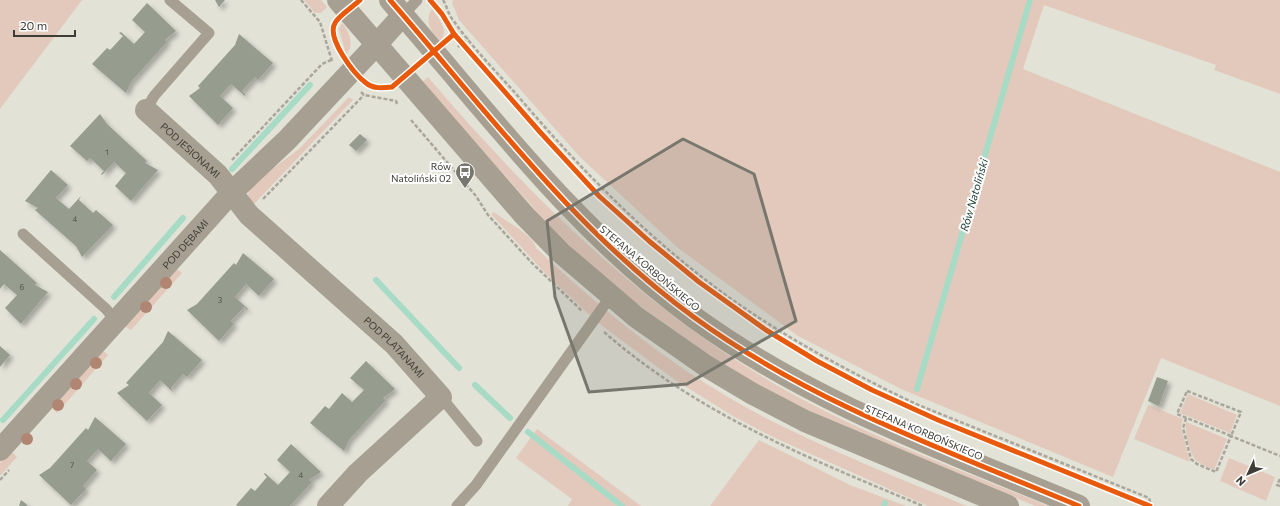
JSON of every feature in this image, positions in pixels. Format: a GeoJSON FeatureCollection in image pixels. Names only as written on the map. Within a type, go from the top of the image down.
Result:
{"type":"FeatureCollection","features":[{"type":"Feature","properties":{"kind":"street"},"geometry":{"type":"LineString","coordinates":[[338,0],[524,215],[561,253],[611,296],[674,344],[753,394],[858,444],[1008,506]]}},
{"type":"Feature","properties":{"kind":"street","name":"POD DĘBAMI"},"geometry":{"type":"LineString","coordinates":[[2,443],[116,321],[232,192],[287,140],[376,45],[404,5]]}},
{"type":"Feature","properties":{"kind":"street","name":"STEFANA KORBOŃSKIEGO"},"geometry":{"type":"LineString","coordinates":[[404,5],[523,155],[588,226],[621,258],[695,318],[768,367],[816,394],[864,417],[1079,506]]}},
{"type":"Feature","properties":{"kind":"street","name":"POD JESIONAMI"},"geometry":{"type":"LineString","coordinates":[[146,110],[218,175],[232,192]]}},
{"type":"Feature","properties":{"kind":"street","name":"POD PLATANAMI"},"geometry":{"type":"LineString","coordinates":[[232,192],[249,215],[394,344],[441,397]]}},
{"type":"Feature","properties":{"kind":"street"},"geometry":{"type":"LineString","coordinates":[[328,506],[358,473],[441,397]]}},
{"type":"Feature","properties":{"kind":"lane"},"geometry":{"type":"LineString","coordinates":[[146,110],[154,96],[209,33],[170,0]]}},
{"type":"Feature","properties":{"kind":"lane"},"geometry":{"type":"LineString","coordinates":[[23,234],[106,309],[116,321]]}},
{"type":"Feature","properties":{"kind":"lane"},"geometry":{"type":"LineString","coordinates":[[457,506],[476,485],[611,296]]}},
{"type":"Feature","properties":{"kind":"lane"},"geometry":{"type":"LineString","coordinates":[[441,397],[477,441]]}},
{"type":"Feature","properties":{"kind":"path"},"geometry":{"type":"LineString","coordinates":[[443,0],[452,19],[467,38],[559,144],[602,190],[666,246],[727,296],[838,365],[886,390],[916,404],[1149,498],[1151,506]]}},
{"type":"Feature","properties":{"kind":"path"},"geometry":{"type":"LineString","coordinates":[[458,38],[494,79]]}},
{"type":"Feature","properties":{"kind":"path"},"geometry":{"type":"LineString","coordinates":[[229,163],[322,64],[331,60]]}},
{"type":"Feature","properties":{"kind":"path"},"geometry":{"type":"LineString","coordinates":[[263,200],[364,95]]}},
{"type":"Feature","properties":{"kind":"path"},"geometry":{"type":"LineString","coordinates":[[562,155],[567,161]]}},
{"type":"Feature","properties":{"kind":"path"},"geometry":{"type":"LineString","coordinates":[[627,221],[698,282],[766,330],[805,353]]}},
{"type":"Feature","properties":{"kind":"path"},"geometry":{"type":"LineString","coordinates":[[1186,418],[1183,428],[1191,459],[1197,464],[1216,472],[1231,436],[1241,412],[1187,391],[1177,414],[1186,418],[1231,436],[1280,456]]}},
{"type":"Feature","properties":{"kind":"path"},"geometry":{"type":"LineString","coordinates":[[899,403],[938,420]]}},
{"type":"Feature","properties":{"kind":"path"},"geometry":{"type":"LineString","coordinates":[[1280,478],[1278,485],[1280,486]]}},
{"type":"Feature","properties":{"kind":"path"},"geometry":{"type":"LineString","coordinates":[[1143,503],[1151,506]]}},
{"type":"Feature","properties":{"kind":"highlighted area"},"geometry":{"type":"Polygon","coordinates":[[[683,139],[754,174],[796,321],[687,384],[589,392],[555,297],[547,221],[683,139]]]}},
{"type":"Feature","properties":{"kind":"shaded area"},"geometry":{"type":"Polygon","coordinates":[[[0,0],[82,0],[0,109],[0,0]]]}},
{"type":"Feature","properties":{"kind":"shaded area"},"geometry":{"type":"Polygon","coordinates":[[[304,0],[321,0],[327,7],[321,13],[315,13],[304,0]]]}},
{"type":"Feature","properties":{"kind":"shaded area"},"geometry":{"type":"Polygon","coordinates":[[[453,0],[1280,0],[1280,94],[1214,70],[1216,65],[1044,5],[1023,69],[1280,172],[1280,406],[1161,358],[1113,477],[901,389],[798,336],[678,248],[580,157],[459,20],[452,3],[453,0]]]}},
{"type":"Feature","properties":{"kind":"shaded area"},"geometry":{"type":"Polygon","coordinates":[[[432,9],[444,30],[443,37],[440,41],[431,30],[429,22],[432,9]]]}},
{"type":"Feature","properties":{"kind":"shaded area"},"geometry":{"type":"Polygon","coordinates":[[[342,23],[349,34],[351,42],[349,50],[346,54],[339,29],[342,23]]]}},
{"type":"Feature","properties":{"kind":"shaded area"},"geometry":{"type":"Polygon","coordinates":[[[428,77],[513,171],[558,216],[604,259],[653,300],[703,338],[756,373],[840,419],[928,458],[1048,506],[1035,506],[793,404],[761,387],[706,353],[624,294],[587,263],[545,221],[422,82],[428,77]]]}},
{"type":"Feature","properties":{"kind":"shaded area"},"geometry":{"type":"Polygon","coordinates":[[[349,97],[353,100],[252,206],[248,195],[250,188],[259,179],[299,149],[349,97]]]}},
{"type":"Feature","properties":{"kind":"shaded area"},"geometry":{"type":"Polygon","coordinates":[[[494,212],[525,233],[534,243],[536,248],[562,272],[643,340],[672,361],[731,399],[812,440],[967,506],[928,506],[775,438],[733,416],[675,380],[597,322],[546,274],[491,214],[494,212]]]}},
{"type":"Feature","properties":{"kind":"shaded area"},"geometry":{"type":"Polygon","coordinates":[[[173,270],[178,270],[182,273],[131,330],[126,327],[126,322],[173,270]]]}},
{"type":"Feature","properties":{"kind":"shaded area"},"geometry":{"type":"Polygon","coordinates":[[[99,352],[105,352],[108,355],[57,413],[53,409],[53,404],[99,352]]]}},
{"type":"Feature","properties":{"kind":"shaded area"},"geometry":{"type":"Polygon","coordinates":[[[1188,394],[1237,415],[1230,433],[1180,413],[1188,394]]]}},
{"type":"Feature","properties":{"kind":"shaded area"},"geometry":{"type":"Polygon","coordinates":[[[1148,405],[1183,419],[1181,427],[1190,462],[1134,439],[1148,405]]]}},
{"type":"Feature","properties":{"kind":"shaded area"},"geometry":{"type":"Polygon","coordinates":[[[1186,422],[1227,439],[1214,470],[1194,458],[1188,443],[1186,422]]]}},
{"type":"Feature","properties":{"kind":"shaded area"},"geometry":{"type":"Polygon","coordinates":[[[537,429],[641,506],[568,506],[572,499],[516,458],[537,429]]]}},
{"type":"Feature","properties":{"kind":"shaded area"},"geometry":{"type":"Polygon","coordinates":[[[759,440],[850,485],[906,506],[710,506],[759,440]]]}},
{"type":"Feature","properties":{"kind":"shaded area"},"geometry":{"type":"Polygon","coordinates":[[[11,451],[17,457],[0,476],[0,463],[11,451]]]}},
{"type":"Feature","properties":{"kind":"shaded area"},"geometry":{"type":"Polygon","coordinates":[[[1229,458],[1275,477],[1266,501],[1220,481],[1229,458]]]}},
{"type":"Feature","properties":{"kind":"building"},"geometry":{"type":"Polygon","coordinates":[[[215,0],[225,0],[219,7],[215,0]]]}},
{"type":"Feature","properties":{"kind":"building"},"geometry":{"type":"Polygon","coordinates":[[[147,3],[176,31],[165,40],[167,42],[131,82],[126,93],[92,64],[107,48],[110,50],[123,36],[119,33],[121,32],[134,44],[145,32],[132,20],[147,3]]]}},
{"type":"Feature","properties":{"kind":"building"},"geometry":{"type":"Polygon","coordinates":[[[239,34],[273,63],[258,80],[255,77],[242,91],[245,96],[231,84],[220,96],[233,108],[218,125],[189,96],[200,88],[198,86],[235,45],[239,34]]]}},
{"type":"Feature","properties":{"kind":"building"},"geometry":{"type":"Polygon","coordinates":[[[100,114],[107,124],[147,161],[145,163],[158,170],[131,201],[115,186],[126,173],[114,162],[102,175],[101,174],[104,171],[90,158],[87,161],[70,146],[100,114]]]}},
{"type":"Feature","properties":{"kind":"building"},"geometry":{"type":"Polygon","coordinates":[[[360,134],[367,140],[356,151],[349,145],[360,134]]]}},
{"type":"Feature","properties":{"kind":"building"},"geometry":{"type":"Polygon","coordinates":[[[51,170],[68,185],[56,198],[69,209],[81,196],[79,200],[93,213],[96,210],[113,225],[82,257],[76,246],[35,210],[38,208],[25,201],[51,170]]]}},
{"type":"Feature","properties":{"kind":"building"},"geometry":{"type":"Polygon","coordinates":[[[0,250],[37,283],[35,285],[48,292],[21,324],[5,308],[17,295],[4,284],[0,289],[0,250]]]}},
{"type":"Feature","properties":{"kind":"building"},"geometry":{"type":"Polygon","coordinates":[[[243,253],[274,279],[259,296],[246,284],[235,297],[248,309],[247,310],[244,307],[231,321],[234,324],[219,341],[187,310],[197,304],[234,263],[236,265],[243,253]]]}},
{"type":"Feature","properties":{"kind":"building"},"geometry":{"type":"Polygon","coordinates":[[[168,331],[202,360],[187,377],[183,374],[171,388],[173,392],[160,380],[149,393],[162,405],[147,421],[117,393],[129,385],[126,383],[163,342],[168,331]]]}},
{"type":"Feature","properties":{"kind":"building"},"geometry":{"type":"Polygon","coordinates":[[[0,346],[10,355],[0,367],[0,346]]]}},
{"type":"Feature","properties":{"kind":"building"},"geometry":{"type":"Polygon","coordinates":[[[366,361],[395,389],[383,398],[386,400],[349,440],[344,451],[310,423],[325,406],[329,409],[342,393],[352,402],[364,390],[350,378],[366,361]]]}},
{"type":"Feature","properties":{"kind":"building"},"geometry":{"type":"Polygon","coordinates":[[[1157,377],[1168,381],[1159,406],[1148,401],[1157,377]]]}},
{"type":"Feature","properties":{"kind":"building"},"geometry":{"type":"Polygon","coordinates":[[[95,417],[126,444],[111,461],[98,449],[87,461],[97,470],[83,486],[86,489],[71,505],[39,475],[50,468],[86,428],[88,430],[95,417]]]}},
{"type":"Feature","properties":{"kind":"building"},"geometry":{"type":"Polygon","coordinates":[[[291,444],[321,472],[309,480],[312,482],[290,506],[236,505],[251,488],[255,491],[267,477],[264,474],[265,473],[278,485],[290,472],[277,460],[291,444]]]}},
{"type":"Feature","properties":{"kind":"building"},"geometry":{"type":"Polygon","coordinates":[[[21,500],[25,503],[28,506],[19,506],[21,500]]]}},
{"type":"Feature","properties":{"kind":"waterway","name":"Rów Natoliński"},"geometry":{"type":"LineString","coordinates":[[917,389],[1030,0]]}},
{"type":"Feature","properties":{"kind":"waterway"},"geometry":{"type":"LineString","coordinates":[[232,169],[310,85]]}},
{"type":"Feature","properties":{"kind":"waterway"},"geometry":{"type":"LineString","coordinates":[[114,297],[183,218]]}},
{"type":"Feature","properties":{"kind":"waterway"},"geometry":{"type":"LineString","coordinates":[[376,280],[459,368]]}},
{"type":"Feature","properties":{"kind":"waterway"},"geometry":{"type":"LineString","coordinates":[[3,420],[94,319]]}},
{"type":"Feature","properties":{"kind":"waterway"},"geometry":{"type":"LineString","coordinates":[[475,385],[510,418]]}},
{"type":"Feature","properties":{"kind":"waterway"},"geometry":{"type":"LineString","coordinates":[[528,432],[622,506]]}},
{"type":"Feature","properties":{"kind":"cycle path"},"geometry":{"type":"LineString","coordinates":[[360,0],[339,17],[333,30],[334,37],[343,55],[355,72],[369,85],[382,88],[392,87],[454,34]]}},
{"type":"Feature","properties":{"kind":"cycle path"},"geometry":{"type":"LineString","coordinates":[[390,0],[497,126],[571,208],[610,247],[651,284],[695,318],[786,376],[833,400],[930,445],[1079,506]]}},
{"type":"Feature","properties":{"kind":"cycle path"},"geometry":{"type":"LineString","coordinates":[[430,0],[442,14],[454,34],[540,132],[599,196],[649,241],[699,282],[766,330],[817,361],[872,390],[938,420],[1150,506]]}},
{"type":"Feature","properties":{"kind":"place","name":"Rów Natoliński 02"},"geometry":{"type":"Point","coordinates":[465,189]}}]}
